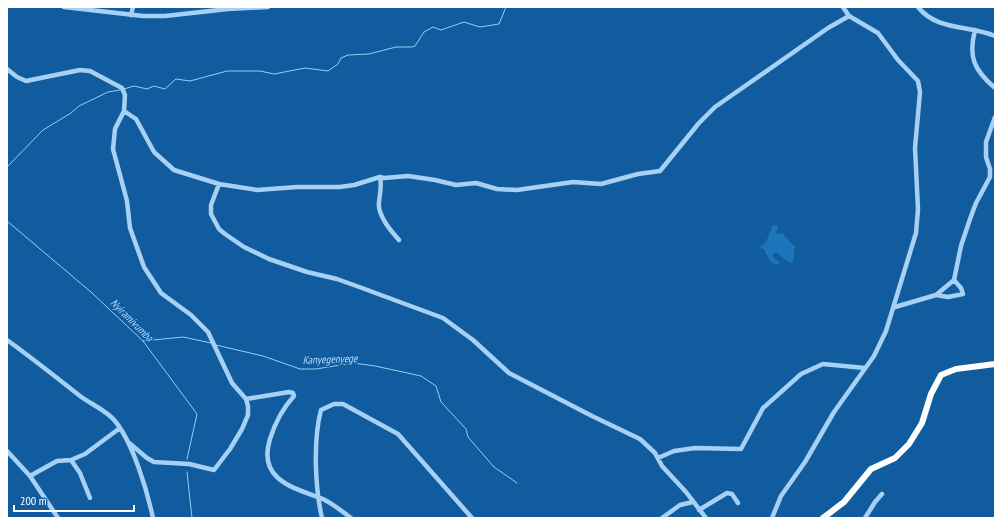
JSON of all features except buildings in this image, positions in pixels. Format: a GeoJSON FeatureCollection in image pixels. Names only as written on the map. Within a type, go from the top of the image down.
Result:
{"type":"FeatureCollection","features":[{"type":"Feature","properties":{"kind":"highway"},"geometry":{"type":"LineString","coordinates":[[823,518],[844,502],[872,469],[895,458],[909,444],[922,423],[931,394],[941,375],[956,369],[995,364]]}},
{"type":"Feature","properties":{"kind":"street"},"geometry":{"type":"LineString","coordinates":[[64,7],[131,15],[165,16],[228,9],[268,7]]}},
{"type":"Feature","properties":{"kind":"street"},"geometry":{"type":"LineString","coordinates":[[131,15],[133,7]]}},
{"type":"Feature","properties":{"kind":"street"},"geometry":{"type":"LineString","coordinates":[[772,518],[781,496],[805,462],[834,412],[865,368],[884,337],[895,307],[917,227],[918,209],[915,148],[920,87],[918,81],[901,64],[878,33],[849,16],[843,7]]}},
{"type":"Feature","properties":{"kind":"street"},"geometry":{"type":"LineString","coordinates":[[918,7],[942,24],[975,30],[995,36]]}},
{"type":"Feature","properties":{"kind":"street"},"geometry":{"type":"LineString","coordinates":[[124,111],[136,119],[154,152],[174,170],[220,184],[264,191],[298,187],[340,187],[354,185],[380,177],[418,177],[456,185],[476,183],[497,189],[517,190],[573,182],[601,184],[638,174],[660,171],[699,123],[715,107],[828,28],[849,16]]}},
{"type":"Feature","properties":{"kind":"street"},"geometry":{"type":"LineString","coordinates":[[975,30],[971,51],[974,61],[981,74],[995,88]]}},
{"type":"Feature","properties":{"kind":"street"},"geometry":{"type":"LineString","coordinates":[[7,69],[17,77],[26,81],[80,70],[90,71],[122,88],[125,95],[124,111],[115,129],[113,149],[127,201],[130,228],[142,262],[161,293],[191,315],[208,332],[232,383],[246,399],[248,411],[246,420],[230,449],[214,470],[189,464],[154,462],[128,442]]}},
{"type":"Feature","properties":{"kind":"street"},"geometry":{"type":"LineString","coordinates":[[895,307],[936,295],[954,280],[961,246],[970,219],[990,177],[990,169],[986,157],[986,142],[995,117]]}},
{"type":"Feature","properties":{"kind":"street"},"geometry":{"type":"LineString","coordinates":[[380,177],[382,187],[379,203],[380,211],[390,230],[399,240]]}},
{"type":"Feature","properties":{"kind":"street"},"geometry":{"type":"LineString","coordinates":[[220,184],[211,205],[213,221],[219,229],[244,247],[289,267],[337,279],[443,318],[473,340],[509,373],[592,416],[635,435],[658,458],[662,466],[706,518]]}},
{"type":"Feature","properties":{"kind":"street"},"geometry":{"type":"LineString","coordinates":[[936,295],[948,297],[963,294],[961,288],[954,280]]}},
{"type":"Feature","properties":{"kind":"street"},"geometry":{"type":"LineString","coordinates":[[7,340],[82,397],[108,414],[120,428],[128,442],[153,518]]}},
{"type":"Feature","properties":{"kind":"street"},"geometry":{"type":"LineString","coordinates":[[658,458],[674,451],[695,448],[741,449],[763,408],[801,374],[823,364],[865,368]]}},
{"type":"Feature","properties":{"kind":"street"},"geometry":{"type":"LineString","coordinates":[[246,399],[288,392],[293,393],[294,396],[275,424],[268,446],[267,463],[279,480],[288,486],[328,502],[351,518]]}},
{"type":"Feature","properties":{"kind":"street"},"geometry":{"type":"LineString","coordinates":[[322,518],[317,498],[317,444],[320,414],[324,407],[339,404],[347,406],[398,434],[472,518]]}},
{"type":"Feature","properties":{"kind":"street"},"geometry":{"type":"LineString","coordinates":[[30,476],[56,460],[70,460],[98,445],[120,428]]}},
{"type":"Feature","properties":{"kind":"street"},"geometry":{"type":"LineString","coordinates":[[7,451],[30,476],[58,518]]}},
{"type":"Feature","properties":{"kind":"street"},"geometry":{"type":"LineString","coordinates":[[70,460],[80,473],[90,498]]}},
{"type":"Feature","properties":{"kind":"street"},"geometry":{"type":"LineString","coordinates":[[699,510],[727,493],[732,494],[738,503]]}},
{"type":"Feature","properties":{"kind":"street"},"geometry":{"type":"LineString","coordinates":[[865,518],[882,494]]}},
{"type":"Feature","properties":{"kind":"street"},"geometry":{"type":"LineString","coordinates":[[662,518],[680,505],[693,502]]}},
{"type":"Feature","properties":{"kind":"shaded area"},"geometry":{"type":"Polygon","coordinates":[[[773,225],[778,226],[776,234],[782,233],[795,247],[793,262],[790,263],[775,252],[772,256],[779,262],[779,265],[771,263],[764,249],[759,248],[766,242],[773,225]]]}},
{"type":"Feature","properties":{"kind":"waterway"},"geometry":{"type":"LineString","coordinates":[[124,89],[134,86],[147,89],[154,86],[165,89],[176,79],[190,81],[227,71],[260,71],[274,74],[305,68],[328,71],[338,64],[341,58],[348,55],[369,54],[396,47],[415,46],[424,32],[433,27],[441,30],[464,22],[480,27],[499,24],[506,7]]}},
{"type":"Feature","properties":{"kind":"waterway"},"geometry":{"type":"LineString","coordinates":[[7,167],[43,130],[71,113],[79,106],[108,92],[120,90]]}},
{"type":"Feature","properties":{"kind":"waterway","name":"Nyiramivumba"},"geometry":{"type":"LineString","coordinates":[[7,221],[91,292],[143,341],[197,414],[187,459]]}},
{"type":"Feature","properties":{"kind":"waterway","name":"Kanyegenyege"},"geometry":{"type":"LineString","coordinates":[[143,341],[183,337],[211,343]]}},
{"type":"Feature","properties":{"kind":"waterway","name":"Kanyegenyege"},"geometry":{"type":"LineString","coordinates":[[216,345],[263,356],[300,369],[316,369],[353,363],[421,376],[436,386],[441,402],[466,429],[468,437],[494,467],[517,483]]}},
{"type":"Feature","properties":{"kind":"waterway","name":"Nyiramivumba"},"geometry":{"type":"LineString","coordinates":[[187,472],[192,518]]}}]}
